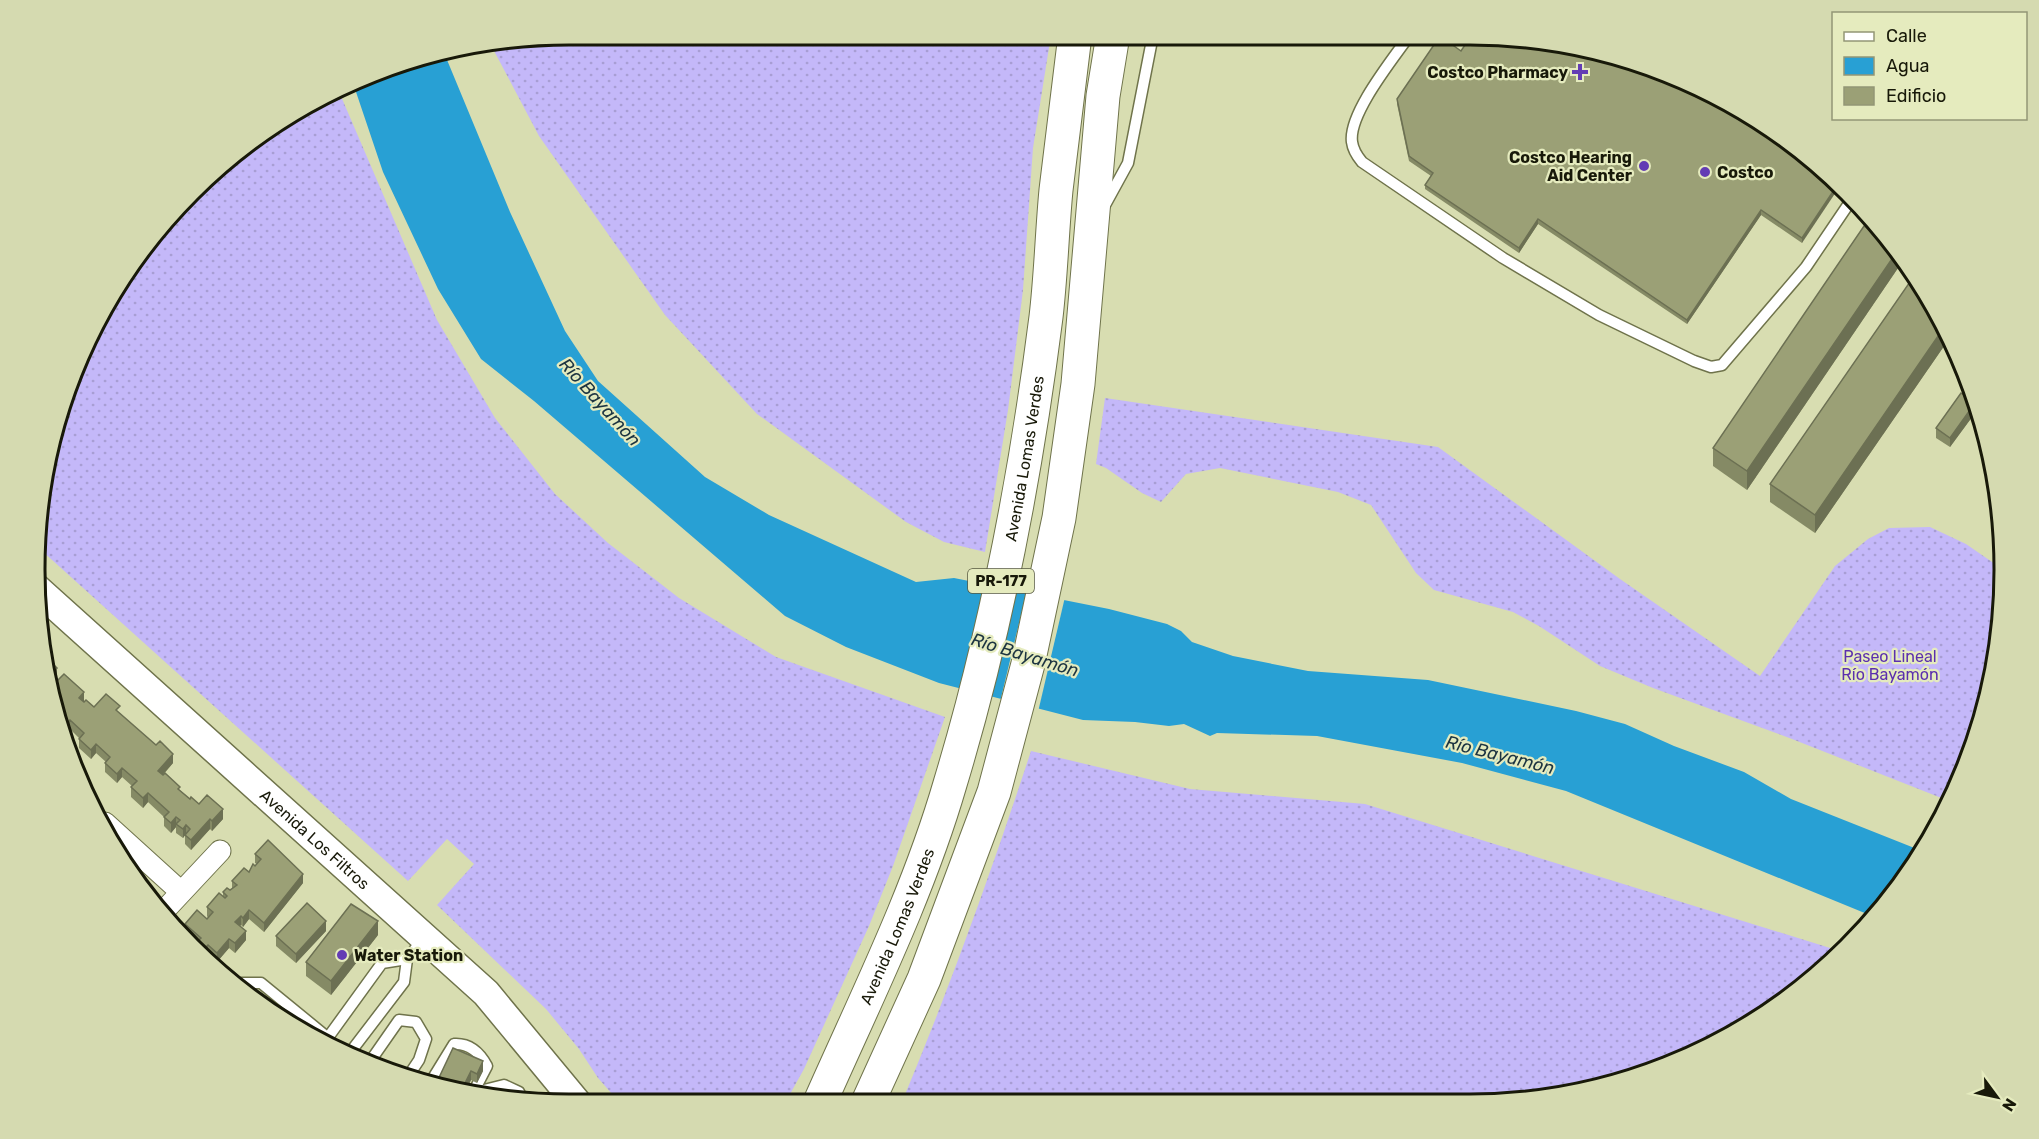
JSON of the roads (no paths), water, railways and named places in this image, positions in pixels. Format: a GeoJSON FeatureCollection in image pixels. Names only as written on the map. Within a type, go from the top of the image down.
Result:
{"type":"FeatureCollection","features":[{"type":"Feature","properties":{"kind":"highway","name":"Avenida Lomas Verdes"},"geometry":{"type":"LineString","coordinates":[[821,1094],[923,868],[951,784],[981,674],[1025,459],[1046,316],[1056,190],[1074,45]]}},
{"type":"Feature","properties":{"kind":"highway","name":"PR-177"},"geometry":{"type":"LineString","coordinates":[[872,1094],[924,979],[994,792],[1028,664],[1059,518],[1078,384],[1090,228],[1103,96],[1111,45]]}},
{"type":"Feature","properties":{"kind":"main road","name":"Avenida Los Filtros"},"geometry":{"type":"LineString","coordinates":[[46,597],[416,948],[486,993],[570,1094]]}},
{"type":"Feature","properties":{"kind":"street"},"geometry":{"type":"LineString","coordinates":[[115,832],[182,892]]}},
{"type":"Feature","properties":{"kind":"street"},"geometry":{"type":"LineString","coordinates":[[168,907],[220,851]]}},
{"type":"Feature","properties":{"kind":"lane"},"geometry":{"type":"LineString","coordinates":[[1090,228],[1128,163],[1151,45]]}},
{"type":"Feature","properties":{"kind":"lane"},"geometry":{"type":"LineString","coordinates":[[1403,45],[1360,107],[1354,123],[1351,140],[1355,153],[1362,162],[1503,258],[1599,315],[1670,350],[1711,367],[1722,365],[1806,267],[1847,206]]}},
{"type":"Feature","properties":{"kind":"lane"},"geometry":{"type":"LineString","coordinates":[[329,1035],[382,963],[416,948]]}},
{"type":"Feature","properties":{"kind":"lane"},"geometry":{"type":"LineString","coordinates":[[353,1047],[404,982],[416,948]]}},
{"type":"Feature","properties":{"kind":"lane"},"geometry":{"type":"LineString","coordinates":[[246,983],[261,983],[307,1024]]}},
{"type":"Feature","properties":{"kind":"lane"},"geometry":{"type":"LineString","coordinates":[[374,1056],[399,1020],[416,1022],[426,1039],[419,1060],[412,1069]]}},
{"type":"Feature","properties":{"kind":"lane"},"geometry":{"type":"LineString","coordinates":[[434,1076],[454,1044],[464,1044],[480,1054],[487,1066],[477,1086]]}},
{"type":"Feature","properties":{"kind":"lane"},"geometry":{"type":"LineString","coordinates":[[491,1088],[504,1085],[518,1091]]}},
{"type":"Feature","properties":{"kind":"water","name":"Río Bayamón"},"geometry":{"type":"Polygon","coordinates":[[[447,60],[510,212],[565,331],[598,381],[705,477],[769,515],[916,582],[954,578],[1109,609],[1167,624],[1181,631],[1192,642],[1233,656],[1308,671],[1428,680],[1576,711],[1625,724],[1674,746],[1744,772],[1791,799],[1914,848],[1886,889],[1865,913],[1566,791],[1462,763],[1317,736],[1217,733],[1210,736],[1184,724],[1169,726],[1083,720],[939,683],[846,647],[785,616],[534,401],[481,359],[438,289],[383,172],[356,91],[401,73],[447,60]]]}},
{"type":"Feature","properties":{"kind":"place","name":"Costco Pharmacy"},"geometry":{"type":"Point","coordinates":[1580,72]}},
{"type":"Feature","properties":{"kind":"place","name":"Costco Hearing Aid Center"},"geometry":{"type":"Point","coordinates":[1644,166]}},
{"type":"Feature","properties":{"kind":"place","name":"Costco"},"geometry":{"type":"Point","coordinates":[1705,172]}},
{"type":"Feature","properties":{"kind":"place","name":"Water Station"},"geometry":{"type":"Point","coordinates":[342,955]}},
{"type":"Feature","properties":{"kind":"park label","name":"Paseo Lineal Río Bayamón"},"geometry":{"type":"Point","coordinates":[1890,665]}}]}
